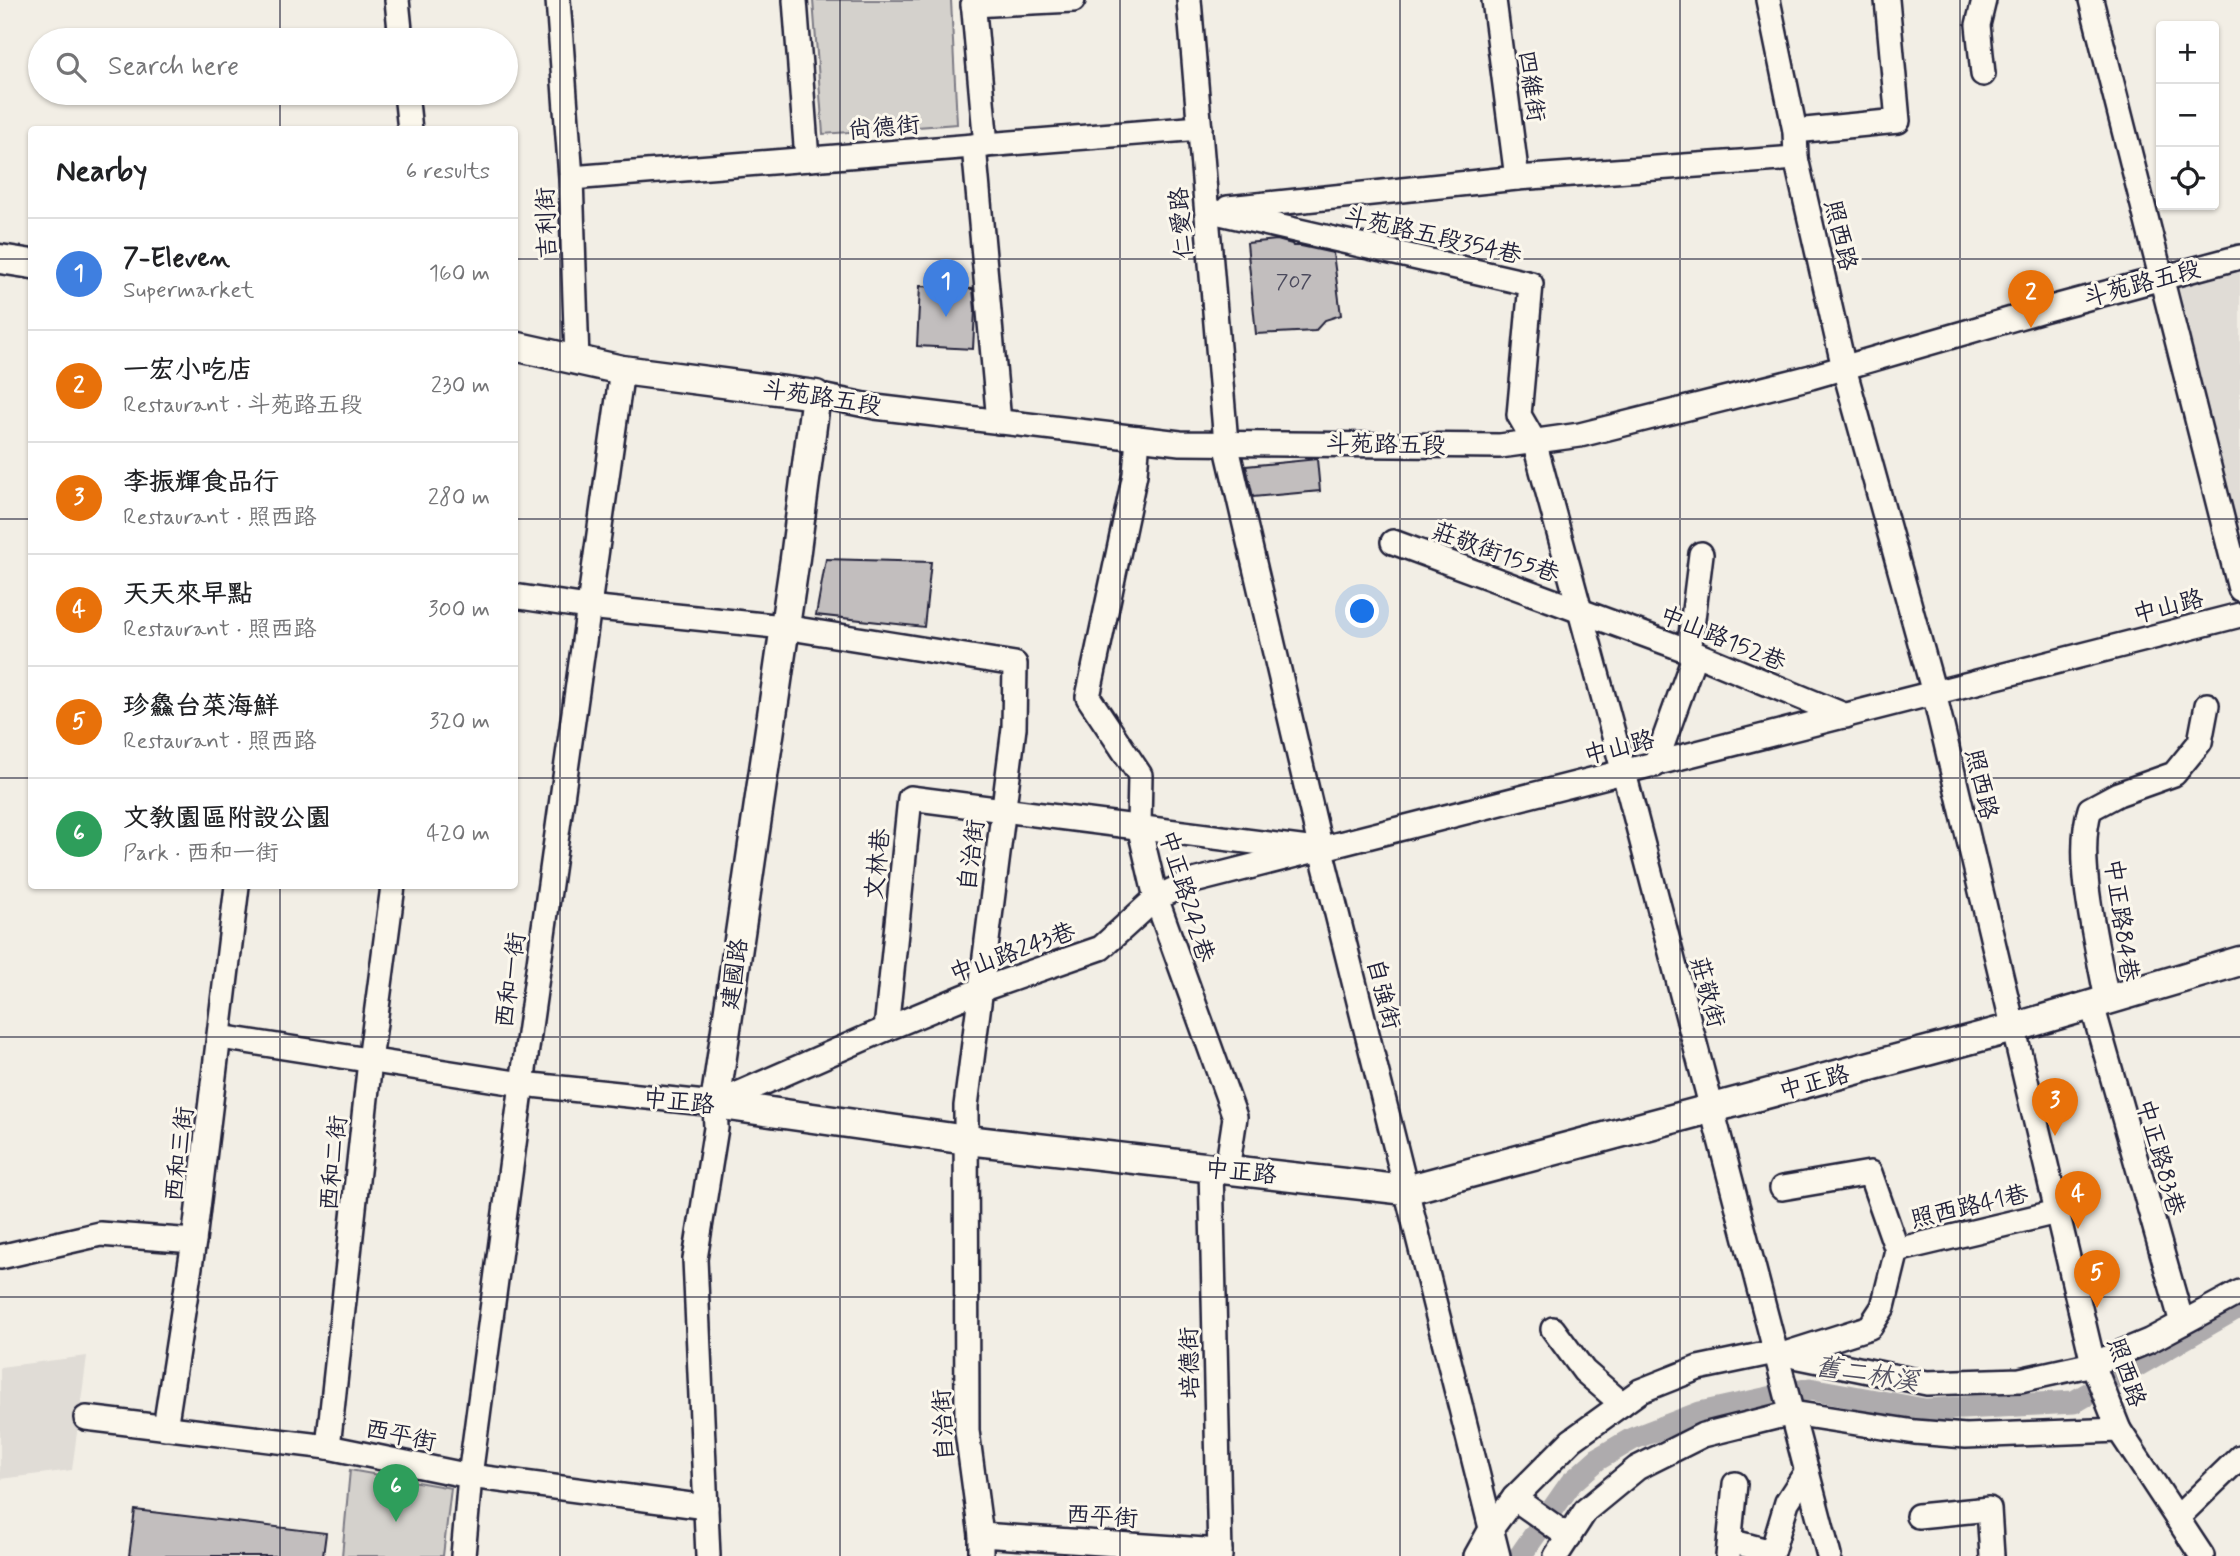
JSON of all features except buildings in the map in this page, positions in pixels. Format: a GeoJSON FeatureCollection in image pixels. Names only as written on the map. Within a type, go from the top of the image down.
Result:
{"type":"FeatureCollection","features":[{"type":"Feature","properties":{"kind":"main road"},"geometry":{"type":"LineString","coordinates":[[0,259],[28,263]]}},
{"type":"Feature","properties":{"kind":"main road","name":"斗苑路五段"},"geometry":{"type":"LineString","coordinates":[[518,347],[622,370],[816,395]]}},
{"type":"Feature","properties":{"kind":"main road","name":"建國路"},"geometry":{"type":"LineString","coordinates":[[715,1104],[795,558],[816,395]]}},
{"type":"Feature","properties":{"kind":"main road","name":"中正路"},"geometry":{"type":"LineString","coordinates":[[715,1104],[967,1140],[1406,1190],[2013,1028],[2240,961]]}},
{"type":"Feature","properties":{"kind":"street"},"geometry":{"type":"LineString","coordinates":[[397,0],[400,28]]}},
{"type":"Feature","properties":{"kind":"street","name":"吉利街"},"geometry":{"type":"LineString","coordinates":[[558,0],[571,178],[577,360]]}},
{"type":"Feature","properties":{"kind":"street"},"geometry":{"type":"LineString","coordinates":[[795,0],[807,159]]}},
{"type":"Feature","properties":{"kind":"street"},"geometry":{"type":"LineString","coordinates":[[999,422],[973,2],[1073,0]]}},
{"type":"Feature","properties":{"kind":"street","name":"仁愛路"},"geometry":{"type":"LineString","coordinates":[[1189,0],[1226,443]]}},
{"type":"Feature","properties":{"kind":"street","name":"四維街"},"geometry":{"type":"LineString","coordinates":[[1493,0],[1517,178]]}},
{"type":"Feature","properties":{"kind":"street","name":"照西路"},"geometry":{"type":"LineString","coordinates":[[1768,0],[1795,131],[1797,158],[1844,368],[1934,694],[2093,1364],[2119,1430],[2202,1556]]}},
{"type":"Feature","properties":{"kind":"street"},"geometry":{"type":"LineString","coordinates":[[1795,131],[1898,121],[1887,0]]}},
{"type":"Feature","properties":{"kind":"street"},"geometry":{"type":"LineString","coordinates":[[1983,74],[1978,25],[1984,0]]}},
{"type":"Feature","properties":{"kind":"street"},"geometry":{"type":"LineString","coordinates":[[2091,0],[2240,589]]}},
{"type":"Feature","properties":{"kind":"street"},"geometry":{"type":"LineString","coordinates":[[407,105],[410,126]]}},
{"type":"Feature","properties":{"kind":"street","name":"尚德街"},"geometry":{"type":"LineString","coordinates":[[571,178],[1200,128]]}},
{"type":"Feature","properties":{"kind":"street"},"geometry":{"type":"LineString","coordinates":[[1207,210],[1517,178],[1797,158]]}},
{"type":"Feature","properties":{"kind":"street","name":"斗苑路五段354巷"},"geometry":{"type":"LineString","coordinates":[[1207,210],[1531,284],[1519,415],[1534,441]]}},
{"type":"Feature","properties":{"kind":"street","name":"斗苑路五段"},"geometry":{"type":"LineString","coordinates":[[816,395],[875,407],[1180,443],[1500,446],[1580,435],[1844,368],[2043,310],[2240,257]]}},
{"type":"Feature","properties":{"kind":"street","name":"西和一街"},"geometry":{"type":"LineString","coordinates":[[463,1556],[470,1476],[522,1083],[622,370]]}},
{"type":"Feature","properties":{"kind":"street","name":"中正路242巷"},"geometry":{"type":"LineString","coordinates":[[1138,438],[1135,474],[1088,697],[1140,775],[1139,826],[1156,898],[1236,1117],[1219,1169]]}},
{"type":"Feature","properties":{"kind":"street","name":"莊敬街"},"geometry":{"type":"LineString","coordinates":[[1534,441],[1712,1110],[1780,1353],[1792,1413],[1829,1556]]}},
{"type":"Feature","properties":{"kind":"street","name":"自強街"},"geometry":{"type":"LineString","coordinates":[[1226,443],[1321,850],[1498,1556]]}},
{"type":"Feature","properties":{"kind":"street","name":"莊敬街155巷"},"geometry":{"type":"LineString","coordinates":[[1393,542],[1580,612]]}},
{"type":"Feature","properties":{"kind":"street"},"geometry":{"type":"LineString","coordinates":[[1655,765],[1692,662],[1689,651],[1701,554]]}},
{"type":"Feature","properties":{"kind":"street","name":"自治街"},"geometry":{"type":"LineString","coordinates":[[518,597],[588,607],[784,627],[1015,664],[1014,728],[965,1107],[967,1432],[981,1545]]}},
{"type":"Feature","properties":{"kind":"street","name":"中山路152巷"},"geometry":{"type":"LineString","coordinates":[[1580,612],[1689,651],[1846,716]]}},
{"type":"Feature","properties":{"kind":"street","name":"中山路"},"geometry":{"type":"LineString","coordinates":[[1003,809],[1321,850],[2240,615]]}},
{"type":"Feature","properties":{"kind":"street","name":"中正路84巷"},"geometry":{"type":"LineString","coordinates":[[2099,1003],[2086,884],[2085,824],[2090,809],[2118,794],[2174,774],[2200,743],[2207,705]]}},
{"type":"Feature","properties":{"kind":"street","name":"文林巷"},"geometry":{"type":"LineString","coordinates":[[886,1028],[910,798],[1003,809]]}},
{"type":"Feature","properties":{"kind":"street","name":"中山路243巷"},"geometry":{"type":"LineString","coordinates":[[715,1104],[886,1028],[980,990],[1101,948],[1156,898],[1190,883],[1321,850]]}},
{"type":"Feature","properties":{"kind":"street","name":"西和三街"},"geometry":{"type":"LineString","coordinates":[[165,1427],[194,1241],[237,889]]}},
{"type":"Feature","properties":{"kind":"street","name":"西和二街"},"geometry":{"type":"LineString","coordinates":[[328,1447],[370,1061],[393,889]]}},
{"type":"Feature","properties":{"kind":"street","name":"中正路83巷"},"geometry":{"type":"LineString","coordinates":[[2099,1003],[2182,1323]]}},
{"type":"Feature","properties":{"kind":"street","name":"中正路"},"geometry":{"type":"LineString","coordinates":[[220,1037],[522,1083],[715,1104]]}},
{"type":"Feature","properties":{"kind":"street","name":"建國路"},"geometry":{"type":"LineString","coordinates":[[708,1556],[695,1259],[716,1128],[715,1104]]}},
{"type":"Feature","properties":{"kind":"street","name":"培德街"},"geometry":{"type":"LineString","coordinates":[[1219,1169],[1220,1553]]}},
{"type":"Feature","properties":{"kind":"street","name":"照西路41巷"},"geometry":{"type":"LineString","coordinates":[[1782,1188],[1870,1173],[1897,1250],[2057,1212]]}},
{"type":"Feature","properties":{"kind":"street"},"geometry":{"type":"LineString","coordinates":[[0,1257],[100,1234],[194,1241]]}},
{"type":"Feature","properties":{"kind":"street"},"geometry":{"type":"LineString","coordinates":[[1476,1556],[1491,1529],[1514,1498],[1572,1440],[1640,1391],[1698,1368],[1780,1353],[1870,1327],[1883,1307],[1897,1250]]}},
{"type":"Feature","properties":{"kind":"street"},"geometry":{"type":"LineString","coordinates":[[1780,1353],[1927,1383],[2020,1380],[2093,1364],[2149,1340],[2240,1292]]}},
{"type":"Feature","properties":{"kind":"street"},"geometry":{"type":"LineString","coordinates":[[1553,1329],[1584,1371],[1622,1404]]}},
{"type":"Feature","properties":{"kind":"street"},"geometry":{"type":"LineString","coordinates":[[1514,1498],[1563,1547],[1586,1510],[1637,1468],[1703,1435],[1792,1413],[1915,1432],[1966,1436],[2119,1430]]}},
{"type":"Feature","properties":{"kind":"street","name":"西平街"},"geometry":{"type":"LineString","coordinates":[[86,1418],[328,1447],[470,1476],[706,1507]]}},
{"type":"Feature","properties":{"kind":"street"},"geometry":{"type":"LineString","coordinates":[[2177,1518],[2240,1457]]}},
{"type":"Feature","properties":{"kind":"street"},"geometry":{"type":"LineString","coordinates":[[1735,1484],[1729,1549],[1772,1552],[1787,1502],[1807,1471]]}},
{"type":"Feature","properties":{"kind":"street"},"geometry":{"type":"LineString","coordinates":[[1918,1516],[1989,1509],[1992,1556]]}},
{"type":"Feature","properties":{"kind":"street","name":"西平街"},"geometry":{"type":"LineString","coordinates":[[981,1545],[1220,1553]]}},
{"type":"Feature","properties":{"kind":"shaded area"},"geometry":{"type":"Polygon","coordinates":[[[813,0],[951,0],[957,124],[823,134],[813,0]]]}},
{"type":"Feature","properties":{"kind":"shaded area"},"geometry":{"type":"Polygon","coordinates":[[[2240,272],[2240,549],[2179,288],[2240,272]]]}},
{"type":"Feature","properties":{"kind":"shaded area"},"geometry":{"type":"Polygon","coordinates":[[[87,1356],[72,1470],[0,1479],[0,1367],[87,1356]]]}},
{"type":"Feature","properties":{"kind":"shaded area"},"geometry":{"type":"Polygon","coordinates":[[[350,1470],[451,1488],[443,1556],[342,1556],[350,1470]]]}},
{"type":"Feature","properties":{"kind":"waterway","name":"舊二林溪"},"geometry":{"type":"LineString","coordinates":[[1520,1556],[1571,1483],[1598,1459],[1632,1439],[1700,1413],[1810,1389],[1925,1410],[2074,1402],[2240,1306]]}},
{"type":"Feature","properties":{"kind":"place","name":"7-Eleven"},"geometry":{"type":"Point","coordinates":[946,317]}},
{"type":"Feature","properties":{"kind":"place","name":"一宏小吃店"},"geometry":{"type":"Point","coordinates":[2031,328]}},
{"type":"Feature","properties":{"kind":"place","name":"李振輝食品行"},"geometry":{"type":"Point","coordinates":[2055,1136]}},
{"type":"Feature","properties":{"kind":"place","name":"天天來早點"},"geometry":{"type":"Point","coordinates":[2078,1229]}},
{"type":"Feature","properties":{"kind":"place","name":"珍鱻台菜海鮮"},"geometry":{"type":"Point","coordinates":[2097,1308]}},
{"type":"Feature","properties":{"kind":"place","name":"文教園區附設公園"},"geometry":{"type":"Point","coordinates":[396,1522]}}]}
